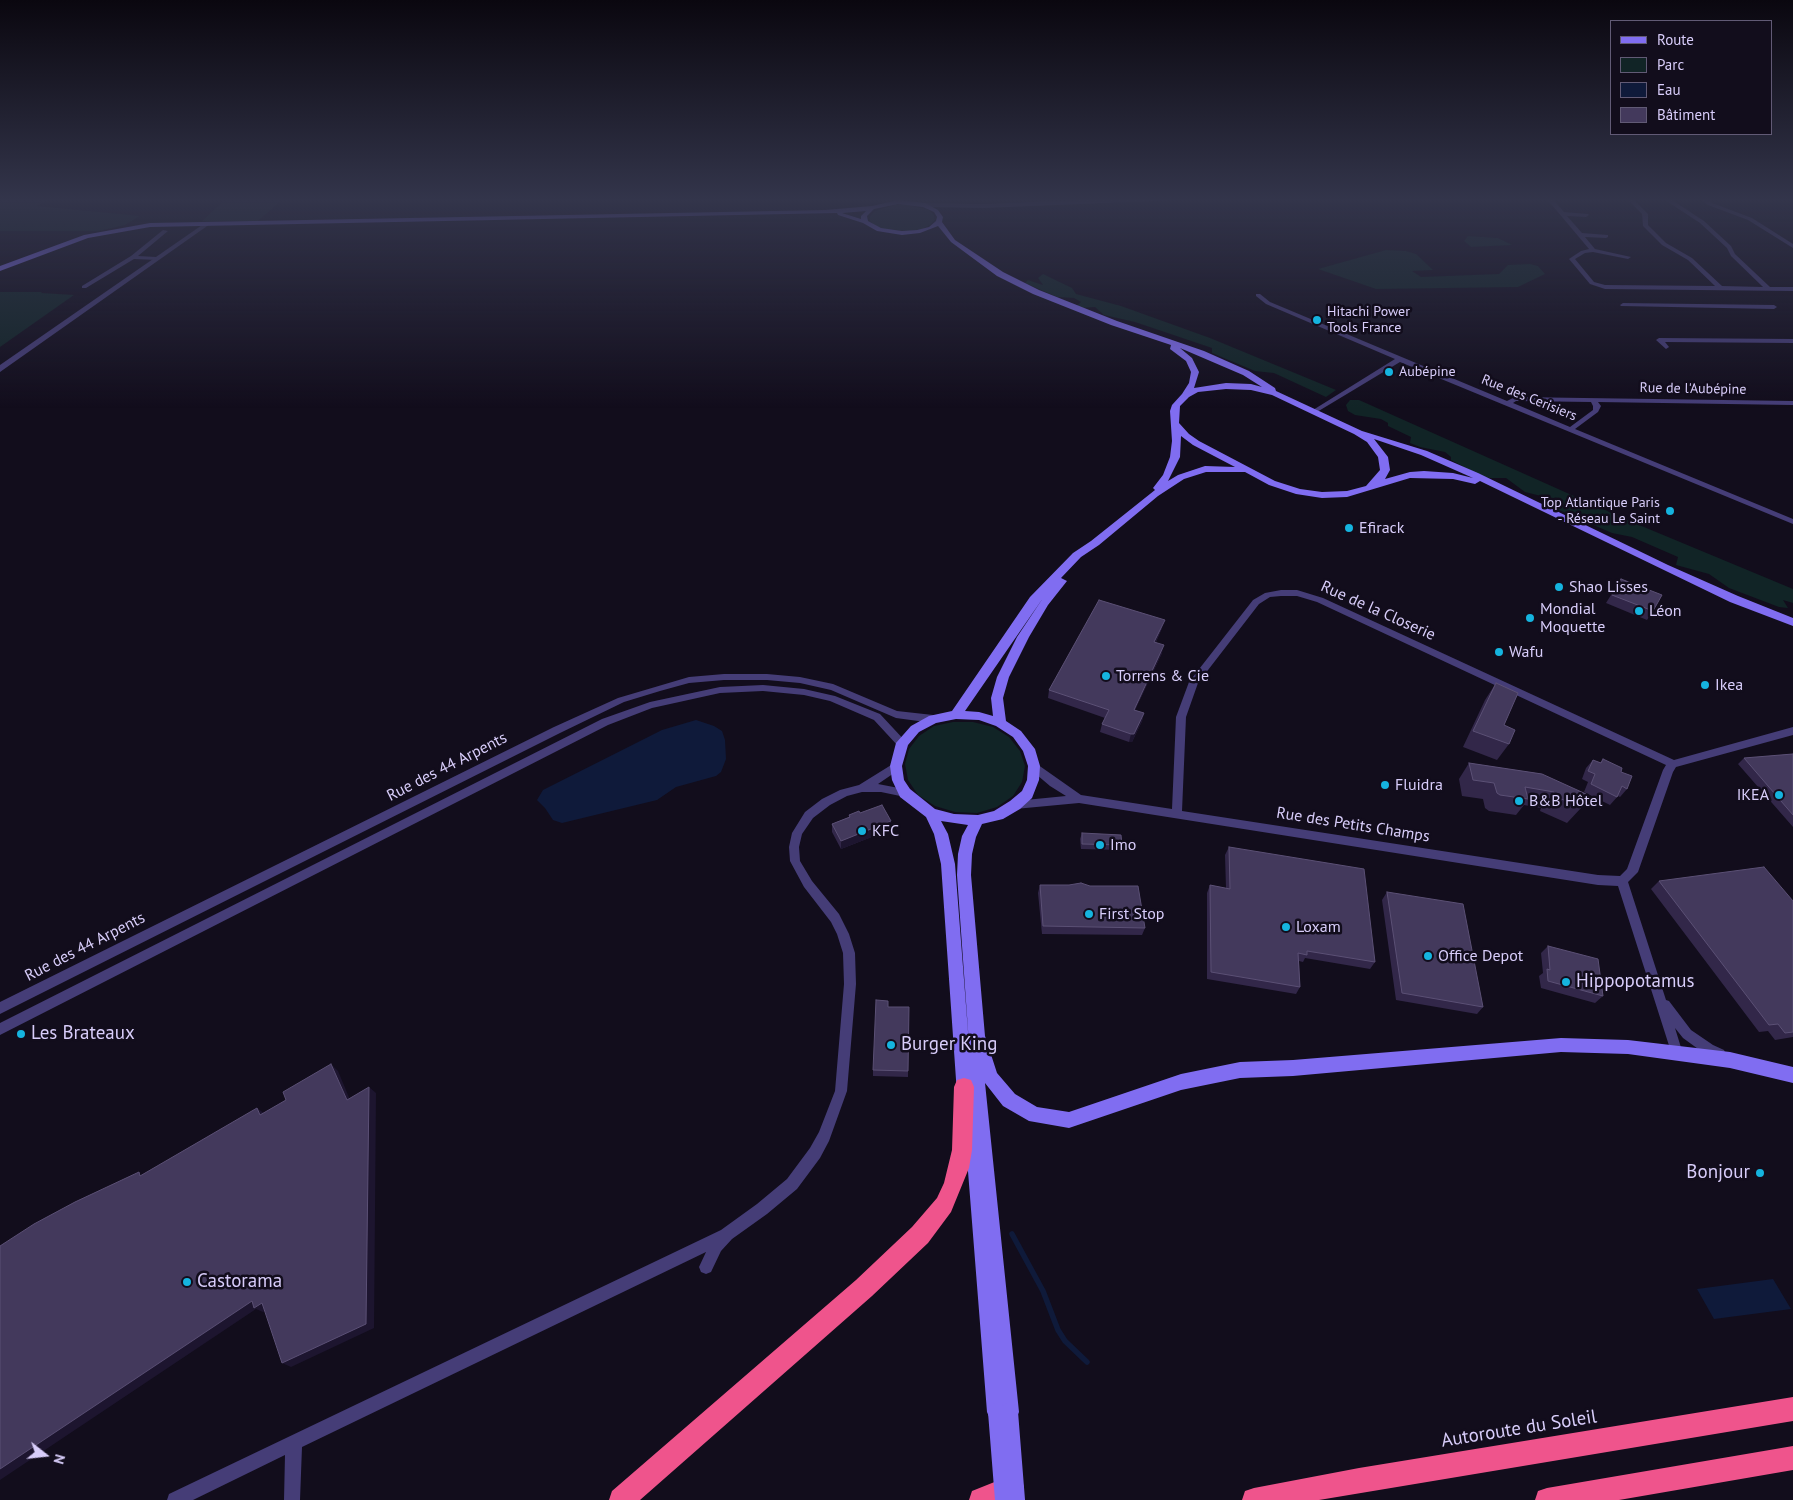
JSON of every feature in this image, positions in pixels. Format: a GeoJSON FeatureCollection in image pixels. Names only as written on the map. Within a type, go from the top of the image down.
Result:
{"type":"FeatureCollection","features":[{"type":"Feature","properties":{"kind":"highway"},"geometry":{"type":"LineString","coordinates":[[621,1500],[797,1347],[920,1235],[944,1204],[959,1168],[962,1150],[964,1087]]}},
{"type":"Feature","properties":{"kind":"highway","name":"Autoroute du Soleil"},"geometry":{"type":"LineString","coordinates":[[1254,1500],[1359,1480],[1793,1409]]}},
{"type":"Feature","properties":{"kind":"highway"},"geometry":{"type":"LineString","coordinates":[[1547,1500],[1793,1458]]}},
{"type":"Feature","properties":{"kind":"highway"},"geometry":{"type":"LineString","coordinates":[[981,1500],[1013,1494]]}},
{"type":"Feature","properties":{"kind":"main road"},"geometry":{"type":"LineString","coordinates":[[991,268],[1036,292],[1070,307],[1194,350],[1237,368],[1275,393],[1357,432],[1370,440],[1383,457],[1385,470],[1375,484]]}},
{"type":"Feature","properties":{"kind":"main road"},"geometry":{"type":"LineString","coordinates":[[1151,336],[1183,353],[1193,366],[1195,378],[1186,395],[1176,405],[1174,411],[1177,441],[1176,457],[1168,475],[1155,494]]}},
{"type":"Feature","properties":{"kind":"main road"},"geometry":{"type":"LineString","coordinates":[[1186,395],[1205,388],[1226,386],[1251,387],[1275,393]]}},
{"type":"Feature","properties":{"kind":"main road"},"geometry":{"type":"LineString","coordinates":[[1176,423],[1186,436],[1196,443],[1282,487],[1322,495],[1353,493],[1375,484],[1410,475],[1440,474],[1470,480],[1508,492],[1734,599],[1793,622]]}},
{"type":"Feature","properties":{"kind":"main road"},"geometry":{"type":"LineString","coordinates":[[1357,432],[1438,459],[1499,486],[1508,492]]}},
{"type":"Feature","properties":{"kind":"main road"},"geometry":{"type":"LineString","coordinates":[[956,715],[1034,600],[1077,555],[1095,543],[1155,494],[1181,477],[1197,470],[1225,469],[1253,473]]}},
{"type":"Feature","properties":{"kind":"main road"},"geometry":{"type":"LineString","coordinates":[[1000,723],[997,698],[1003,677],[1023,637],[1049,597],[1095,543]]}},
{"type":"Feature","properties":{"kind":"main road"},"geometry":{"type":"LineString","coordinates":[[956,715],[979,716],[1000,723],[1017,734],[1029,749],[1034,766],[1033,780],[1026,794],[1015,806],[998,815],[978,820],[954,820],[931,813],[916,804],[905,793],[898,780],[896,766],[902,743],[915,729],[933,719],[956,715]]}},
{"type":"Feature","properties":{"kind":"main road"},"geometry":{"type":"LineString","coordinates":[[931,813],[941,834],[948,864],[964,1087],[974,1146],[1013,1494]]}},
{"type":"Feature","properties":{"kind":"main road"},"geometry":{"type":"LineString","coordinates":[[978,820],[969,836],[965,854],[964,875],[977,1036],[977,1087],[1003,1412]]}},
{"type":"Feature","properties":{"kind":"main road"},"geometry":{"type":"LineString","coordinates":[[977,1036],[990,1078],[1009,1100],[1035,1116],[1069,1120],[1181,1082],[1240,1070],[1293,1068],[1561,1046],[1628,1047],[1744,1063],[1793,1075]]}},
{"type":"Feature","properties":{"kind":"street"},"geometry":{"type":"LineString","coordinates":[[84,287],[115,268]]}},
{"type":"Feature","properties":{"kind":"street"},"geometry":{"type":"LineString","coordinates":[[0,369],[143,268]]}},
{"type":"Feature","properties":{"kind":"street"},"geometry":{"type":"LineString","coordinates":[[1579,268],[1587,278],[1598,286],[1613,288],[1793,289]]}},
{"type":"Feature","properties":{"kind":"street"},"geometry":{"type":"LineString","coordinates":[[1699,268],[1721,289]]}},
{"type":"Feature","properties":{"kind":"street"},"geometry":{"type":"LineString","coordinates":[[1747,268],[1769,289]]}},
{"type":"Feature","properties":{"kind":"street"},"geometry":{"type":"LineString","coordinates":[[1669,288],[1676,294]]}},
{"type":"Feature","properties":{"kind":"street","name":"Rue des Cerisiers"},"geometry":{"type":"LineString","coordinates":[[1258,295],[1268,303],[1793,522]]}},
{"type":"Feature","properties":{"kind":"street"},"geometry":{"type":"LineString","coordinates":[[1682,300],[1689,306]]}},
{"type":"Feature","properties":{"kind":"street"},"geometry":{"type":"LineString","coordinates":[[1623,305],[1774,307]]}},
{"type":"Feature","properties":{"kind":"street"},"geometry":{"type":"LineString","coordinates":[[1666,348],[1659,340],[1793,341]]}},
{"type":"Feature","properties":{"kind":"street"},"geometry":{"type":"LineString","coordinates":[[1315,412],[1400,359]]}},
{"type":"Feature","properties":{"kind":"street","name":"Rue de l'Aubépine"},"geometry":{"type":"LineString","coordinates":[[1508,403],[1515,399],[1793,403]]}},
{"type":"Feature","properties":{"kind":"street"},"geometry":{"type":"LineString","coordinates":[[1571,429],[1596,411],[1597,406],[1592,400]]}},
{"type":"Feature","properties":{"kind":"street","name":"Rue de la Closerie"},"geometry":{"type":"LineString","coordinates":[[1177,815],[1181,717],[1194,682],[1256,602],[1268,595],[1281,593],[1297,593],[1320,600],[1673,764]]}},
{"type":"Feature","properties":{"kind":"street","name":"Rue des 44 Arpents"},"geometry":{"type":"LineString","coordinates":[[0,1008],[557,730],[621,700],[659,688],[689,680],[724,677],[767,677],[800,680],[833,687],[896,714],[933,719]]}},
{"type":"Feature","properties":{"kind":"street","name":"Rue des 44 Arpents"},"geometry":{"type":"LineString","coordinates":[[0,1029],[605,722],[650,705],[720,690],[764,688],[804,692],[832,698],[877,717],[902,743]]}},
{"type":"Feature","properties":{"kind":"street"},"geometry":{"type":"LineString","coordinates":[[1677,1054],[1622,881],[1632,872],[1668,770],[1673,764],[1793,731]]}},
{"type":"Feature","properties":{"kind":"street"},"geometry":{"type":"LineString","coordinates":[[175,1500],[727,1234],[762,1209],[792,1184],[815,1153],[824,1136],[841,1091],[850,984],[849,952],[844,934],[835,918],[808,884],[795,861],[794,847],[797,833],[816,808],[844,793],[862,788],[896,766]]}},
{"type":"Feature","properties":{"kind":"street","name":"Rue des Petits Champs"},"geometry":{"type":"LineString","coordinates":[[1034,766],[1054,783],[1079,799]]}},
{"type":"Feature","properties":{"kind":"street"},"geometry":{"type":"LineString","coordinates":[[862,788],[881,788],[905,793]]}},
{"type":"Feature","properties":{"kind":"street","name":"Rue des Petits Champs"},"geometry":{"type":"LineString","coordinates":[[1015,806],[1079,799],[1598,880],[1622,881]]}},
{"type":"Feature","properties":{"kind":"street"},"geometry":{"type":"LineString","coordinates":[[1657,993],[1672,1017],[1687,1034],[1710,1050],[1744,1063]]}},
{"type":"Feature","properties":{"kind":"street"},"geometry":{"type":"LineString","coordinates":[[706,1267],[716,1246],[727,1234]]}},
{"type":"Feature","properties":{"kind":"street"},"geometry":{"type":"LineString","coordinates":[[292,1500],[294,1442]]}},
{"type":"Feature","properties":{"kind":"green space"},"geometry":{"type":"Polygon","coordinates":[[[1431,268],[1433,270],[1412,271],[1421,277],[1499,274],[1505,268],[1540,268],[1545,274],[1518,287],[1376,289],[1318,269],[1431,268]]]}},
{"type":"Feature","properties":{"kind":"green space"},"geometry":{"type":"Polygon","coordinates":[[[1043,274],[1072,288],[1076,294],[1121,306],[1210,338],[1336,390],[1326,397],[1274,373],[1255,371],[1212,353],[1212,348],[1135,322],[1104,315],[1095,307],[1079,308],[1077,306],[1081,302],[1074,298],[1057,297],[1025,283],[1028,280],[1043,285],[1038,278],[1043,274]]]}},
{"type":"Feature","properties":{"kind":"green space"},"geometry":{"type":"Polygon","coordinates":[[[0,292],[42,292],[74,295],[0,347],[0,292]]]}},
{"type":"Feature","properties":{"kind":"green space"},"geometry":{"type":"Polygon","coordinates":[[[1350,400],[1359,400],[1632,522],[1793,589],[1793,603],[1783,600],[1788,608],[1779,607],[1729,588],[1709,574],[1676,565],[1678,557],[1632,537],[1612,533],[1545,504],[1546,500],[1541,496],[1525,492],[1506,478],[1481,476],[1451,460],[1451,457],[1445,452],[1410,443],[1411,437],[1388,426],[1388,423],[1381,419],[1355,415],[1348,411],[1346,405],[1350,400]]]}},
{"type":"Feature","properties":{"kind":"green space"},"geometry":{"type":"Polygon","coordinates":[[[953,722],[973,722],[993,727],[1009,737],[1020,751],[1025,766],[1022,782],[1013,796],[997,807],[977,813],[955,812],[935,806],[918,795],[908,780],[905,764],[909,749],[919,736],[934,726],[953,722]]]}},
{"type":"Feature","properties":{"kind":"water"},"geometry":{"type":"Polygon","coordinates":[[[696,720],[722,731],[725,740],[726,759],[721,772],[716,776],[676,787],[657,800],[562,823],[553,820],[537,800],[543,790],[662,730],[696,720]]]}},
{"type":"Feature","properties":{"kind":"water"},"geometry":{"type":"Polygon","coordinates":[[[1773,1279],[1791,1309],[1714,1319],[1697,1289],[1773,1279]]]}},
{"type":"Feature","properties":{"kind":"building"},"geometry":{"type":"Polygon","coordinates":[[[1621,579],[1662,595],[1653,611],[1612,595],[1621,579]]]}},
{"type":"Feature","properties":{"kind":"building","name":"Torrens & Cie"},"geometry":{"type":"Polygon","coordinates":[[[1099,600],[1165,620],[1154,642],[1164,645],[1134,710],[1144,713],[1134,734],[1102,724],[1109,710],[1049,690],[1099,600]]]}},
{"type":"Feature","properties":{"kind":"building"},"geometry":{"type":"Polygon","coordinates":[[[1496,683],[1518,693],[1504,725],[1515,730],[1509,744],[1473,731],[1496,683]]]}},
{"type":"Feature","properties":{"kind":"building","name":"IKEA"},"geometry":{"type":"Polygon","coordinates":[[[1793,754],[1793,815],[1744,758],[1793,754]]]}},
{"type":"Feature","properties":{"kind":"building"},"geometry":{"type":"Polygon","coordinates":[[[1603,759],[1622,768],[1621,772],[1632,776],[1627,789],[1622,786],[1617,797],[1591,784],[1595,774],[1588,771],[1593,760],[1601,763],[1603,759]]]}},
{"type":"Feature","properties":{"kind":"building"},"geometry":{"type":"Polygon","coordinates":[[[1469,763],[1542,774],[1586,794],[1581,808],[1553,795],[1554,792],[1525,787],[1528,799],[1500,795],[1497,793],[1494,783],[1473,780],[1469,763]]]}},
{"type":"Feature","properties":{"kind":"building"},"geometry":{"type":"Polygon","coordinates":[[[882,805],[891,821],[841,841],[832,824],[850,817],[849,815],[859,811],[860,813],[882,805]]]}},
{"type":"Feature","properties":{"kind":"building"},"geometry":{"type":"Polygon","coordinates":[[[1082,833],[1121,835],[1122,845],[1082,844],[1082,833]]]}},
{"type":"Feature","properties":{"kind":"building","name":"Loxam"},"geometry":{"type":"Polygon","coordinates":[[[1229,847],[1364,869],[1375,962],[1307,951],[1307,955],[1298,953],[1300,987],[1211,972],[1210,885],[1230,889],[1229,847]]]}},
{"type":"Feature","properties":{"kind":"building"},"geometry":{"type":"Polygon","coordinates":[[[1764,867],[1793,901],[1793,1032],[1785,1033],[1778,1024],[1769,1025],[1659,881],[1764,867]]]}},
{"type":"Feature","properties":{"kind":"building","name":"First Stop"},"geometry":{"type":"Polygon","coordinates":[[[1081,883],[1090,886],[1138,886],[1145,928],[1043,926],[1040,885],[1081,883]]]}},
{"type":"Feature","properties":{"kind":"building","name":"Office Depot"},"geometry":{"type":"Polygon","coordinates":[[[1387,892],[1463,904],[1483,1007],[1402,993],[1387,892]]]}},
{"type":"Feature","properties":{"kind":"building","name":"Hippopotamus"},"geometry":{"type":"Polygon","coordinates":[[[1548,946],[1598,959],[1603,996],[1548,981],[1547,969],[1550,970],[1548,946]]]}},
{"type":"Feature","properties":{"kind":"building","name":"Burger King"},"geometry":{"type":"Polygon","coordinates":[[[876,1000],[888,1001],[888,1007],[909,1007],[908,1071],[873,1070],[876,1000]]]}},
{"type":"Feature","properties":{"kind":"building","name":"Castorama"},"geometry":{"type":"Polygon","coordinates":[[[331,1064],[347,1100],[369,1087],[366,1324],[282,1363],[262,1303],[254,1308],[252,1301],[0,1469],[0,1246],[34,1224],[75,1202],[139,1172],[140,1176],[257,1108],[260,1115],[286,1100],[283,1092],[331,1064]]]}},
{"type":"Feature","properties":{"kind":"waterway"},"geometry":{"type":"LineString","coordinates":[[1012,1234],[1043,1291],[1058,1330],[1065,1341],[1087,1362]]}},
{"type":"Feature","properties":{"kind":"place","name":"Hitachi Power Tools France"},"geometry":{"type":"Point","coordinates":[1317,320]}},
{"type":"Feature","properties":{"kind":"place","name":"Aubépine"},"geometry":{"type":"Point","coordinates":[1389,372]}},
{"type":"Feature","properties":{"kind":"place","name":"Top Atlantique Paris - Réseau Le Saint"},"geometry":{"type":"Point","coordinates":[1670,511]}},
{"type":"Feature","properties":{"kind":"place","name":"Efirack"},"geometry":{"type":"Point","coordinates":[1349,528]}},
{"type":"Feature","properties":{"kind":"place","name":"Shao Lisses"},"geometry":{"type":"Point","coordinates":[1559,587]}},
{"type":"Feature","properties":{"kind":"place","name":"Léon"},"geometry":{"type":"Point","coordinates":[1639,611]}},
{"type":"Feature","properties":{"kind":"place","name":"Mondial Moquette"},"geometry":{"type":"Point","coordinates":[1530,618]}},
{"type":"Feature","properties":{"kind":"place","name":"Wafu"},"geometry":{"type":"Point","coordinates":[1499,652]}},
{"type":"Feature","properties":{"kind":"place","name":"Torrens & Cie"},"geometry":{"type":"Point","coordinates":[1106,676]}},
{"type":"Feature","properties":{"kind":"place","name":"Ikea"},"geometry":{"type":"Point","coordinates":[1705,685]}},
{"type":"Feature","properties":{"kind":"place","name":"Fluidra"},"geometry":{"type":"Point","coordinates":[1385,785]}},
{"type":"Feature","properties":{"kind":"place","name":"IKEA"},"geometry":{"type":"Point","coordinates":[1779,795]}},
{"type":"Feature","properties":{"kind":"place","name":"B&B Hôtel"},"geometry":{"type":"Point","coordinates":[1519,801]}},
{"type":"Feature","properties":{"kind":"place","name":"KFC"},"geometry":{"type":"Point","coordinates":[862,831]}},
{"type":"Feature","properties":{"kind":"place","name":"Imo"},"geometry":{"type":"Point","coordinates":[1100,845]}},
{"type":"Feature","properties":{"kind":"place","name":"First Stop"},"geometry":{"type":"Point","coordinates":[1089,914]}},
{"type":"Feature","properties":{"kind":"place","name":"Loxam"},"geometry":{"type":"Point","coordinates":[1286,927]}},
{"type":"Feature","properties":{"kind":"place","name":"Office Depot"},"geometry":{"type":"Point","coordinates":[1428,956]}},
{"type":"Feature","properties":{"kind":"place","name":"Hippopotamus"},"geometry":{"type":"Point","coordinates":[1566,982]}},
{"type":"Feature","properties":{"kind":"place","name":"Les Brateaux"},"geometry":{"type":"Point","coordinates":[21,1034]}},
{"type":"Feature","properties":{"kind":"place","name":"Burger King"},"geometry":{"type":"Point","coordinates":[891,1045]}},
{"type":"Feature","properties":{"kind":"place","name":"Bonjour"},"geometry":{"type":"Point","coordinates":[1760,1173]}},
{"type":"Feature","properties":{"kind":"place","name":"Castorama"},"geometry":{"type":"Point","coordinates":[187,1282]}}]}
